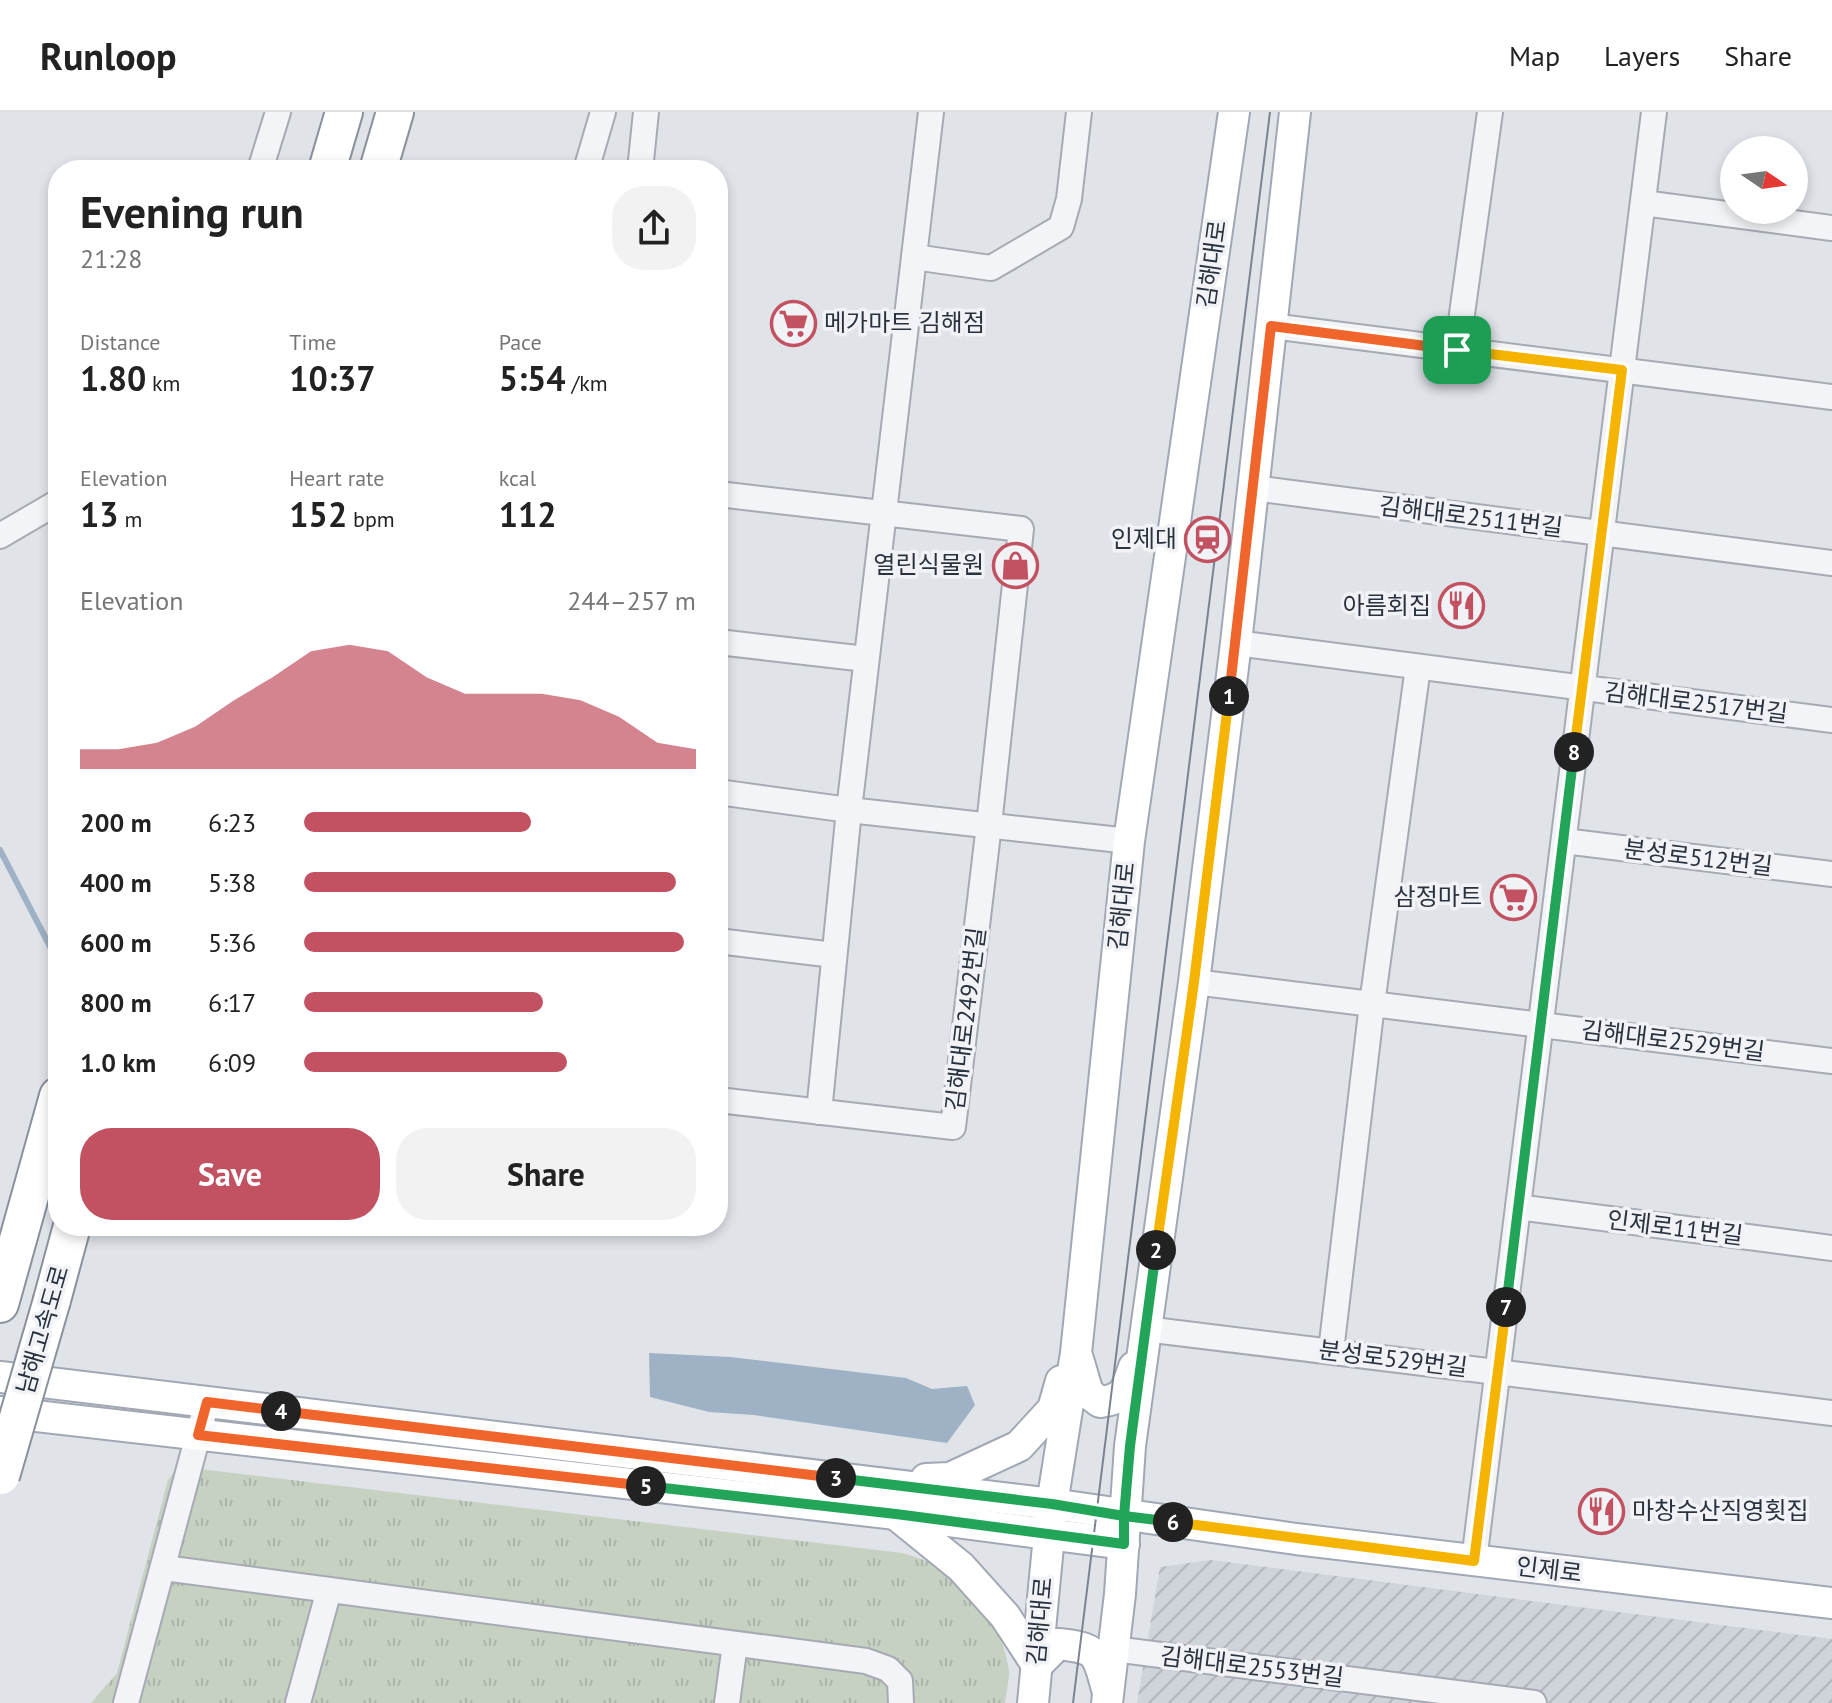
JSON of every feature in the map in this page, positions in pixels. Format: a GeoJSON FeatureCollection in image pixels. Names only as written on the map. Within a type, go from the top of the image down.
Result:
{"type":"FeatureCollection","features":[{"type":"Feature","properties":{"kind":"highway"},"geometry":{"type":"LineString","coordinates":[[330,160],[344,112]]}},
{"type":"Feature","properties":{"kind":"highway"},"geometry":{"type":"LineString","coordinates":[[381,160],[395,112]]}},
{"type":"Feature","properties":{"kind":"highway","name":"남해고속도로"},"geometry":{"type":"LineString","coordinates":[[1,1300],[48,1132]]}},
{"type":"Feature","properties":{"kind":"highway","name":"남해고속도로"},"geometry":{"type":"LineString","coordinates":[[1,1478],[69,1236]]}},
{"type":"Feature","properties":{"kind":"main road","name":"김해대로"},"geometry":{"type":"LineString","coordinates":[[1033,1703],[1048,1535],[1076,1353],[1129,841],[1234,112]]}},
{"type":"Feature","properties":{"kind":"main road"},"geometry":{"type":"LineString","coordinates":[[1108,1698],[1130,1446],[1194,982],[1236,643],[1295,112]]}},
{"type":"Feature","properties":{"kind":"main road"},"geometry":{"type":"LineString","coordinates":[[856,1480],[950,1478],[1019,1446],[1053,1409],[1080,1309]]}},
{"type":"Feature","properties":{"kind":"main road"},"geometry":{"type":"LineString","coordinates":[[1076,1353],[1088,1393],[1100,1402],[1115,1400],[1126,1389],[1144,1336]]}},
{"type":"Feature","properties":{"kind":"main road"},"geometry":{"type":"LineString","coordinates":[[0,1377],[1052,1504],[1124,1530]]}},
{"type":"Feature","properties":{"kind":"main road"},"geometry":{"type":"LineString","coordinates":[[0,1412],[896,1514],[1048,1535],[1124,1530]]}},
{"type":"Feature","properties":{"kind":"main road"},"geometry":{"type":"LineString","coordinates":[[896,1514],[961,1567],[1005,1616],[1037,1665],[1058,1644],[1084,1647],[1100,1661],[1108,1698]]}},
{"type":"Feature","properties":{"kind":"main road","name":"인제로"},"geometry":{"type":"LineString","coordinates":[[1124,1530],[1474,1561],[1832,1603]]}},
{"type":"Feature","properties":{"kind":"street"},"geometry":{"type":"LineString","coordinates":[[263,160],[278,112]]}},
{"type":"Feature","properties":{"kind":"street"},"geometry":{"type":"LineString","coordinates":[[589,160],[603,112]]}},
{"type":"Feature","properties":{"kind":"street"},"geometry":{"type":"LineString","coordinates":[[641,160],[646,112]]}},
{"type":"Feature","properties":{"kind":"street"},"geometry":{"type":"LineString","coordinates":[[819,1112],[849,810],[931,112]]}},
{"type":"Feature","properties":{"kind":"street"},"geometry":{"type":"LineString","coordinates":[[914,257],[991,268],[1061,227],[1069,199],[1079,112]]}},
{"type":"Feature","properties":{"kind":"street"},"geometry":{"type":"LineString","coordinates":[[1457,350],[1490,112]]}},
{"type":"Feature","properties":{"kind":"street"},"geometry":{"type":"LineString","coordinates":[[1474,1561],[1654,112]]}},
{"type":"Feature","properties":{"kind":"street"},"geometry":{"type":"LineString","coordinates":[[1643,203],[1832,228]]}},
{"type":"Feature","properties":{"kind":"street"},"geometry":{"type":"LineString","coordinates":[[1271,326],[1832,397]]}},
{"type":"Feature","properties":{"kind":"street","name":"김해대로2511번길"},"geometry":{"type":"LineString","coordinates":[[1253,488],[1832,563]]}},
{"type":"Feature","properties":{"kind":"street","name":"김해대로2492번길"},"geometry":{"type":"LineString","coordinates":[[728,495],[1021,529],[953,1127],[728,1101]]}},
{"type":"Feature","properties":{"kind":"street"},"geometry":{"type":"LineString","coordinates":[[0,536],[48,508]]}},
{"type":"Feature","properties":{"kind":"street"},"geometry":{"type":"LineString","coordinates":[[728,643],[866,659]]}},
{"type":"Feature","properties":{"kind":"street","name":"김해대로2517번길"},"geometry":{"type":"LineString","coordinates":[[1236,643],[1832,720]]}},
{"type":"Feature","properties":{"kind":"street"},"geometry":{"type":"LineString","coordinates":[[1331,1351],[1372,1004],[1418,667]]}},
{"type":"Feature","properties":{"kind":"street"},"geometry":{"type":"LineString","coordinates":[[728,793],[1129,841]]}},
{"type":"Feature","properties":{"kind":"street","name":"분성로512번길"},"geometry":{"type":"LineString","coordinates":[[1564,841],[1832,874]]}},
{"type":"Feature","properties":{"kind":"street"},"geometry":{"type":"LineString","coordinates":[[728,942],[834,955]]}},
{"type":"Feature","properties":{"kind":"street","name":"김해대로2529번길"},"geometry":{"type":"LineString","coordinates":[[1194,982],[1832,1061]]}},
{"type":"Feature","properties":{"kind":"street","name":"인제로11번길"},"geometry":{"type":"LineString","coordinates":[[1518,1207],[1832,1248]]}},
{"type":"Feature","properties":{"kind":"street","name":"분성로529번길"},"geometry":{"type":"LineString","coordinates":[[1144,1336],[1331,1351],[1832,1413]]}},
{"type":"Feature","properties":{"kind":"street"},"geometry":{"type":"LineString","coordinates":[[126,1703],[207,1402]]}},
{"type":"Feature","properties":{"kind":"street"},"geometry":{"type":"LineString","coordinates":[[164,1568],[866,1661],[888,1669],[900,1681],[901,1703]]}},
{"type":"Feature","properties":{"kind":"street"},"geometry":{"type":"LineString","coordinates":[[298,1703],[329,1590]]}},
{"type":"Feature","properties":{"kind":"street"},"geometry":{"type":"LineString","coordinates":[[727,1703],[735,1644]]}},
{"type":"Feature","properties":{"kind":"street","name":"김해대로2553번길"},"geometry":{"type":"LineString","coordinates":[[1114,1649],[1534,1703]]}},
{"type":"Feature","properties":{"kind":"shaded area"},"geometry":{"type":"Polygon","coordinates":[[[1210,1560],[1832,1639],[1832,1703],[1137,1703],[1160,1567],[1210,1560]]]}},
{"type":"Feature","properties":{"kind":"green space"},"geometry":{"type":"Polygon","coordinates":[[[199,1469],[902,1553],[949,1571],[964,1580],[980,1597],[1000,1636],[1007,1661],[1009,1676],[1005,1703],[130,1703],[199,1469]]]}},
{"type":"Feature","properties":{"kind":"green space"},"geometry":{"type":"Polygon","coordinates":[[[174,1472],[181,1473],[121,1703],[91,1703],[117,1673],[168,1480],[174,1472]]]}},
{"type":"Feature","properties":{"kind":"water"},"geometry":{"type":"Polygon","coordinates":[[[649,1353],[730,1357],[906,1378],[932,1389],[967,1386],[975,1405],[947,1443],[754,1415],[709,1412],[650,1397],[649,1353]]]}},
{"type":"Feature","properties":{"kind":"waterway"},"geometry":{"type":"LineString","coordinates":[[0,850],[48,943]]}},
{"type":"Feature","properties":{"kind":"tram line"},"geometry":{"type":"LineString","coordinates":[[1073,1703],[1270,112]]}},
{"type":"Feature","properties":{"kind":"place","name":"메가마트 김해점"},"geometry":{"type":"Point","coordinates":[793,323]}},
{"type":"Feature","properties":{"kind":"place","name":"인제대"},"geometry":{"type":"Point","coordinates":[1208,539]}},
{"type":"Feature","properties":{"kind":"place","name":"열린식물원"},"geometry":{"type":"Point","coordinates":[1015,565]}},
{"type":"Feature","properties":{"kind":"place","name":"아름회집"},"geometry":{"type":"Point","coordinates":[1462,606]}},
{"type":"Feature","properties":{"kind":"place","name":"삼정마트"},"geometry":{"type":"Point","coordinates":[1513,897]}},
{"type":"Feature","properties":{"kind":"place","name":"마창수산직영횟집"},"geometry":{"type":"Point","coordinates":[1601,1511]}},
{"type":"Feature","properties":{"kind":"route"},"geometry":{"type":"LineString","coordinates":[[1457,350],[1271,326],[1236,643],[1194,982],[1130,1446],[1124,1516],[1052,1504],[207,1402],[198,1435],[896,1514],[1124,1544],[1124,1516],[1474,1561],[1622,370],[1457,350]]}}]}
